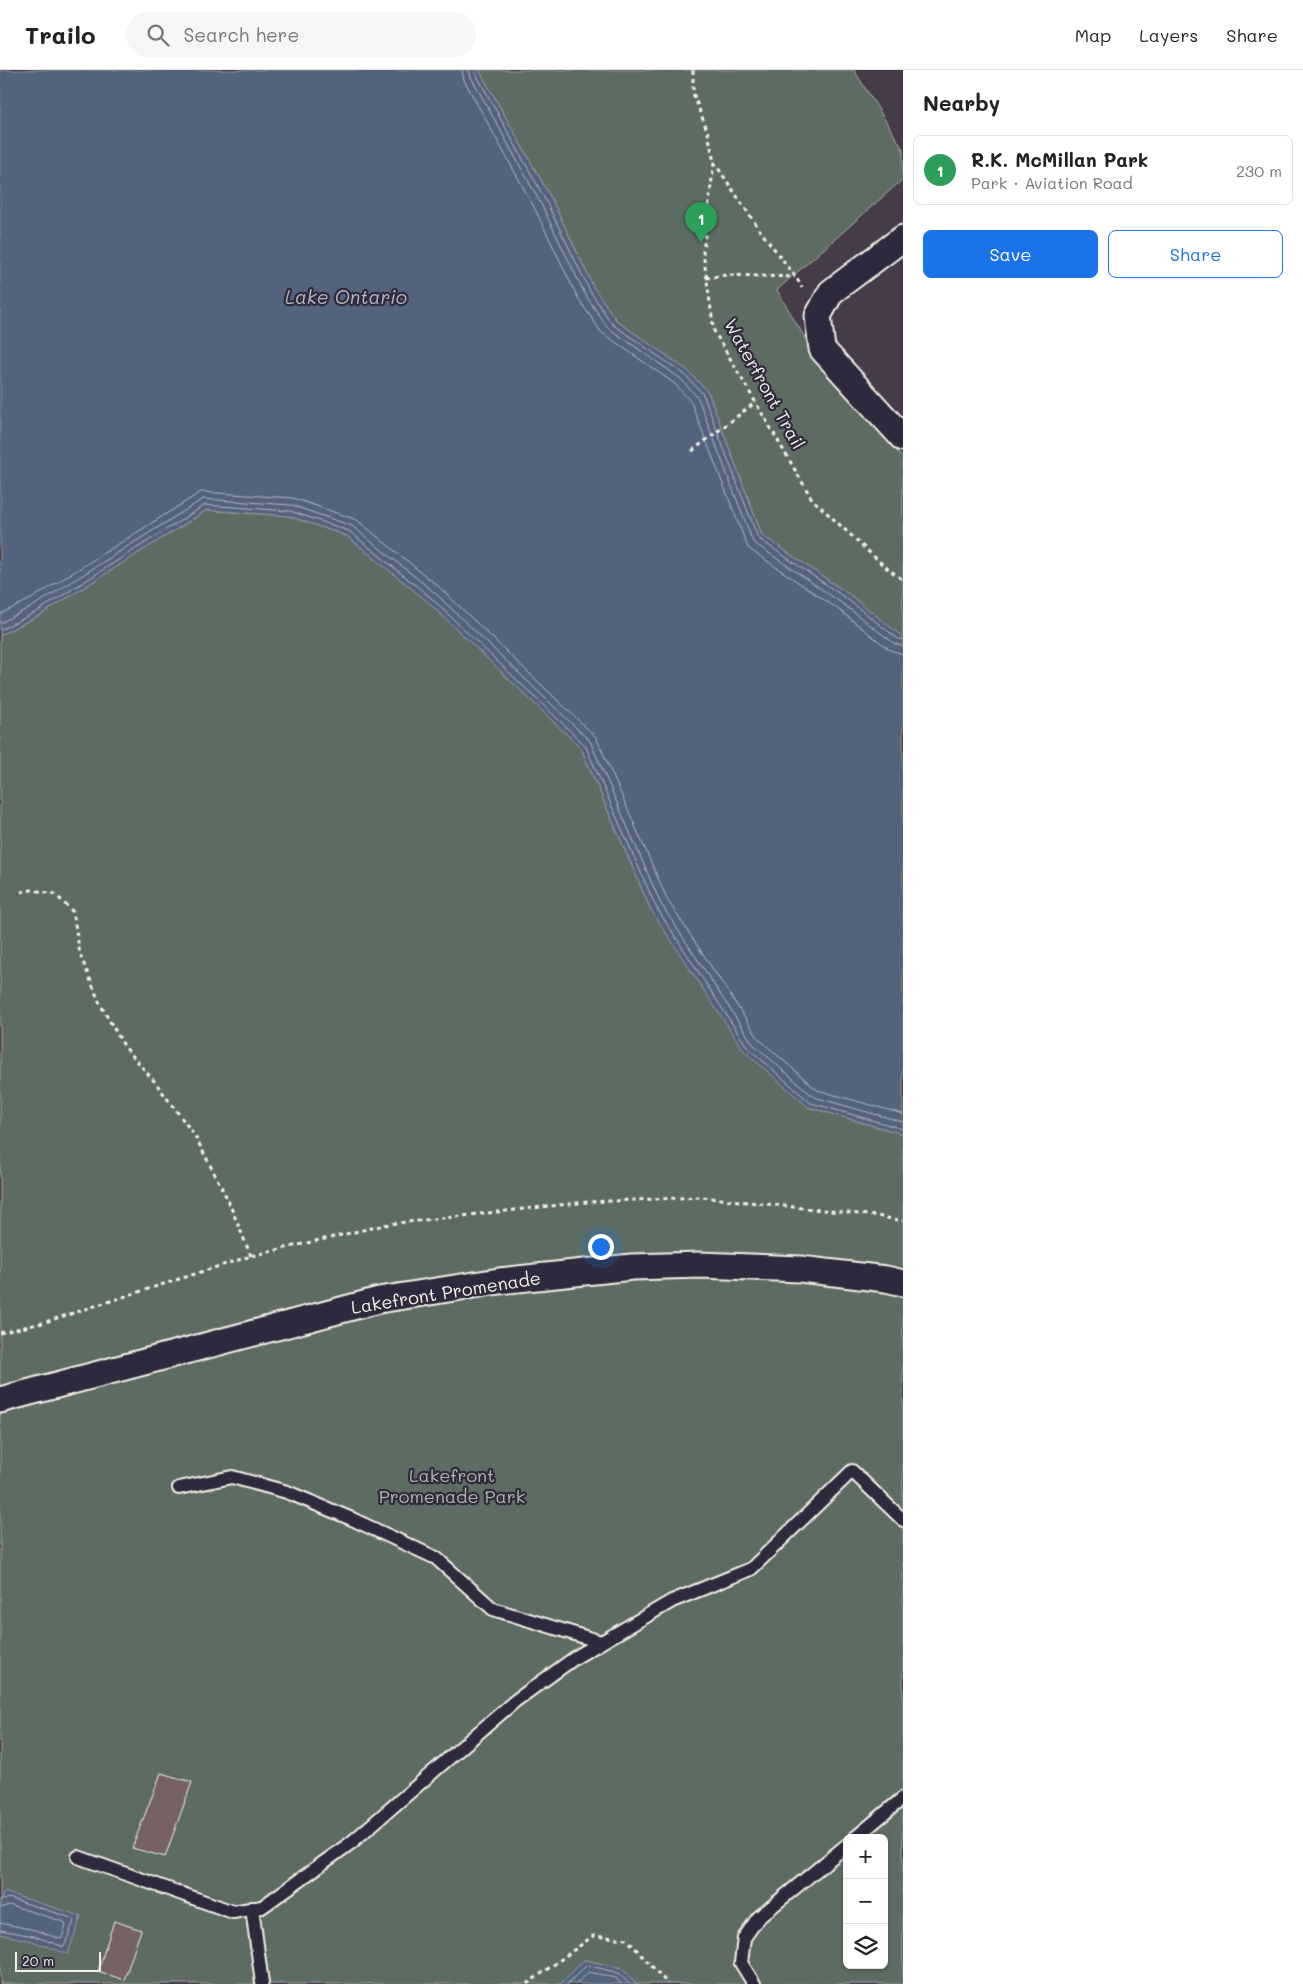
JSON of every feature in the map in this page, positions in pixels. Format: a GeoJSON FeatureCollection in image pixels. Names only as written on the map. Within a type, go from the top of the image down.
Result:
{"type":"FeatureCollection","features":[{"type":"Feature","properties":{"kind":"street"},"geometry":{"type":"LineString","coordinates":[[903,238],[831,292],[818,316],[822,349],[903,438]]}},
{"type":"Feature","properties":{"kind":"street","name":"Lakefront Promenade"},"geometry":{"type":"LineString","coordinates":[[0,1400],[379,1300],[499,1281],[632,1268],[700,1265],[800,1269],[886,1279],[903,1283]]}},
{"type":"Feature","properties":{"kind":"lane"},"geometry":{"type":"LineString","coordinates":[[78,1857],[234,1912],[262,1907],[352,1842],[515,1701],[576,1657],[672,1600],[751,1569],[852,1471],[903,1520]]}},
{"type":"Feature","properties":{"kind":"lane"},"geometry":{"type":"LineString","coordinates":[[179,1488],[232,1476],[287,1492],[352,1519],[436,1558],[492,1609],[601,1642]]}},
{"type":"Feature","properties":{"kind":"lane"},"geometry":{"type":"LineString","coordinates":[[860,1834],[903,1798]]}},
{"type":"Feature","properties":{"kind":"lane"},"geometry":{"type":"LineString","coordinates":[[754,1984],[741,1964],[744,1938],[758,1918],[843,1848]]}},
{"type":"Feature","properties":{"kind":"lane"},"geometry":{"type":"LineString","coordinates":[[252,1908],[262,1984]]}},
{"type":"Feature","properties":{"kind":"path","name":"Waterfront Trail"},"geometry":{"type":"LineString","coordinates":[[693,70],[693,93],[708,133],[714,162],[702,252],[714,331],[812,498],[883,565],[903,580]]}},
{"type":"Feature","properties":{"kind":"path"},"geometry":{"type":"LineString","coordinates":[[714,162],[761,232],[796,277],[818,316]]}},
{"type":"Feature","properties":{"kind":"path"},"geometry":{"type":"LineString","coordinates":[[706,278],[726,275],[796,277]]}},
{"type":"Feature","properties":{"kind":"path"},"geometry":{"type":"LineString","coordinates":[[692,450],[756,402]]}},
{"type":"Feature","properties":{"kind":"path"},"geometry":{"type":"LineString","coordinates":[[21,892],[32,890],[55,894],[73,912],[80,954],[100,1004],[124,1046],[155,1082],[195,1136],[227,1198],[251,1256]]}},
{"type":"Feature","properties":{"kind":"path"},"geometry":{"type":"LineString","coordinates":[[0,1333],[42,1323],[251,1256],[389,1224],[587,1202],[702,1197],[859,1214],[903,1221]]}},
{"type":"Feature","properties":{"kind":"path"},"geometry":{"type":"LineString","coordinates":[[527,1984],[593,1936],[627,1939],[668,1984]]}},
{"type":"Feature","properties":{"kind":"green space"},"geometry":{"type":"Polygon","coordinates":[[[479,70],[854,70],[903,149],[903,179],[777,290],[826,374],[903,458],[903,637],[850,595],[762,535],[708,392],[687,370],[617,321],[594,288],[551,198],[479,70]]]}},
{"type":"Feature","properties":{"kind":"green space","name":"Lakefront Promenade Park"},"geometry":{"type":"Polygon","coordinates":[[[207,510],[289,516],[347,536],[427,601],[581,748],[651,910],[808,1107],[903,1134],[903,1984],[636,1984],[622,1968],[584,1960],[560,1984],[0,1984],[0,635],[40,615],[207,510]]]}},
{"type":"Feature","properties":{"kind":"water","name":"Lake Ontario"},"geometry":{"type":"Polygon","coordinates":[[[0,70],[479,70],[551,198],[594,288],[617,321],[687,370],[708,392],[762,535],[850,595],[903,637],[903,1134],[808,1107],[744,1051],[651,910],[581,748],[427,601],[347,536],[289,516],[207,510],[40,615],[0,635],[0,70]]]}},
{"type":"Feature","properties":{"kind":"water"},"geometry":{"type":"Polygon","coordinates":[[[4,1892],[81,1916],[68,1954],[32,1941],[0,1934],[0,1904],[4,1892]]]}},
{"type":"Feature","properties":{"kind":"water"},"geometry":{"type":"Polygon","coordinates":[[[584,1960],[622,1968],[636,1984],[560,1984],[584,1960]]]}},
{"type":"Feature","properties":{"kind":"building"},"geometry":{"type":"Polygon","coordinates":[[[161,1773],[192,1782],[165,1857],[132,1848],[161,1773]]]}},
{"type":"Feature","properties":{"kind":"building"},"geometry":{"type":"Polygon","coordinates":[[[114,1921],[141,1930],[124,1980],[98,1971],[114,1921]]]}},
{"type":"Feature","properties":{"kind":"place","name":"R.K. McMillan Park"},"geometry":{"type":"Point","coordinates":[701,243]}}]}
